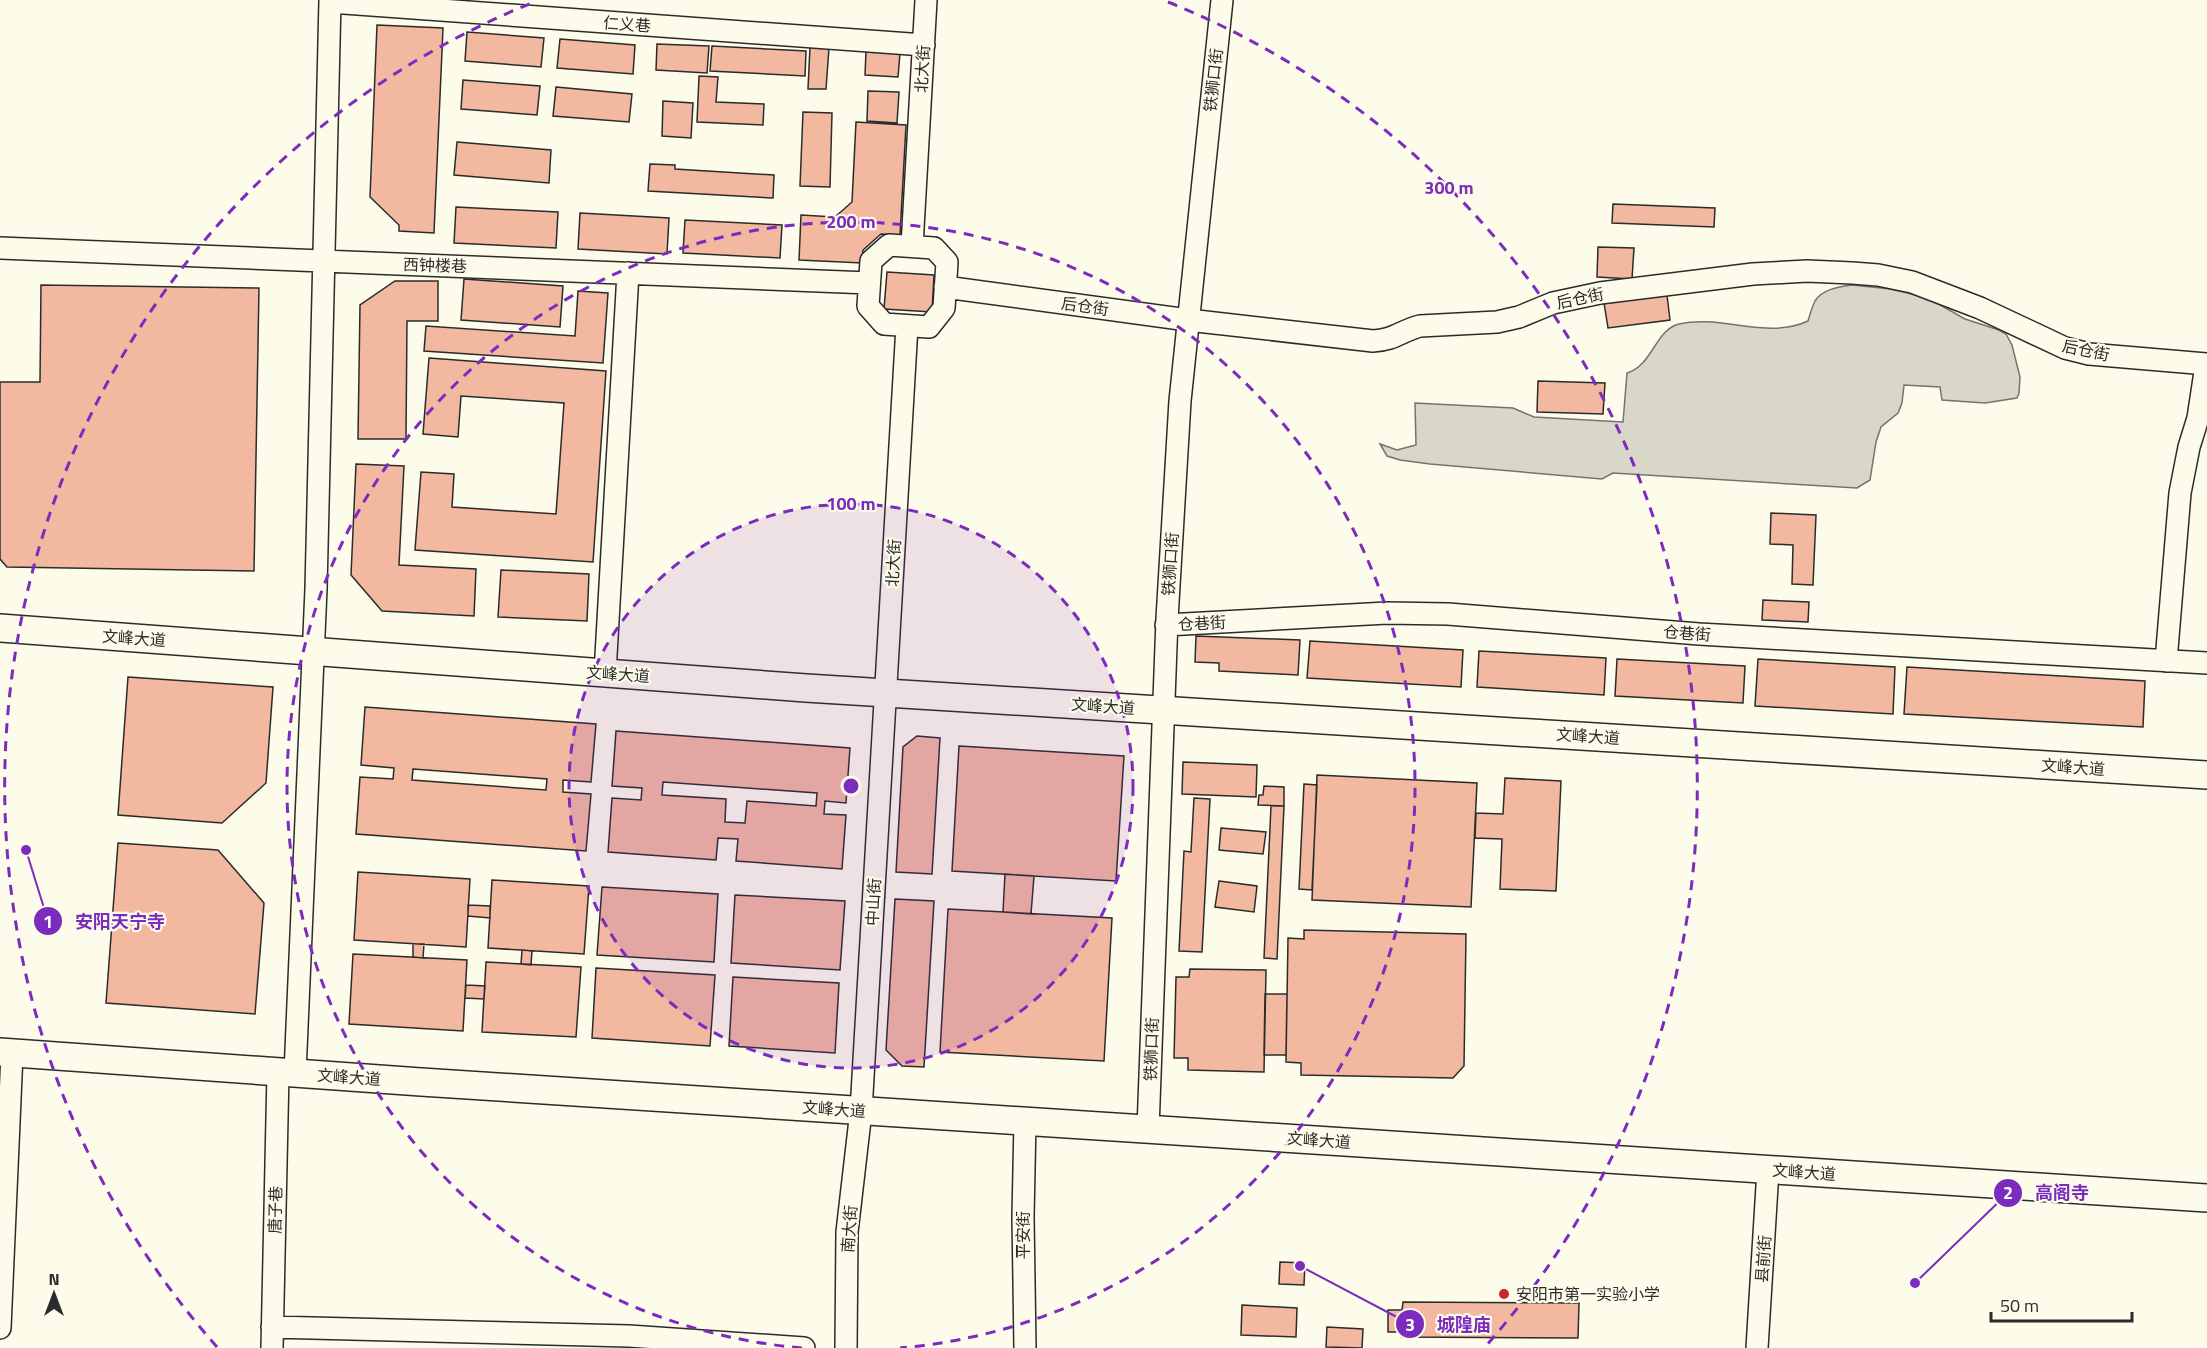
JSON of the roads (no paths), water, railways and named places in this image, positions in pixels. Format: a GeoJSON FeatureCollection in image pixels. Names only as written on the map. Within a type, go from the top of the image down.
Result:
{"type":"FeatureCollection","features":[{"type":"Feature","properties":{"kind":"main road","name":"文峰大道"},"geometry":{"type":"LineString","coordinates":[[0,628],[885,692],[2207,775]]}},
{"type":"Feature","properties":{"kind":"main road","name":"文峰大道"},"geometry":{"type":"LineString","coordinates":[[6,1052],[861,1111],[2207,1198]]}},
{"type":"Feature","properties":{"kind":"street","name":"北大街"},"geometry":{"type":"LineString","coordinates":[[912,246],[926,0]]}},
{"type":"Feature","properties":{"kind":"street","name":"铁狮口街"},"geometry":{"type":"LineString","coordinates":[[1148,1129],[1166,625],[1180,401],[1222,0]]}},
{"type":"Feature","properties":{"kind":"street","name":"仁义巷"},"geometry":{"type":"LineString","coordinates":[[330,1],[924,45]]}},
{"type":"Feature","properties":{"kind":"street","name":"唐子巷"},"geometry":{"type":"LineString","coordinates":[[272,1348],[286,1072],[313,651],[330,1]]}},
{"type":"Feature","properties":{"kind":"street"},"geometry":{"type":"LineString","coordinates":[[889,245],[912,246],[934,248],[946,262],[944,308],[928,327],[884,324],[868,306],[871,261],[889,245]]}},
{"type":"Feature","properties":{"kind":"street","name":"西钟楼巷"},"geometry":{"type":"LineString","coordinates":[[0,248],[869,283]]}},
{"type":"Feature","properties":{"kind":"street"},"geometry":{"type":"LineString","coordinates":[[605,673],[628,273]]}},
{"type":"Feature","properties":{"kind":"street","name":"后仓街"},"geometry":{"type":"LineString","coordinates":[[945,287],[1188,320],[1373,341],[1388,340],[1408,329],[1420,326],[1497,321],[1520,317],[1553,303],[1600,293],[1753,274],[1852,273],[1878,275],[1912,282],[1980,308],[2065,348],[2089,354],[2206,364]]}},
{"type":"Feature","properties":{"kind":"street","name":"北大街"},"geometry":{"type":"LineString","coordinates":[[885,692],[907,326]]}},
{"type":"Feature","properties":{"kind":"street"},"geometry":{"type":"LineString","coordinates":[[2166,661],[2180,493],[2189,447],[2198,418],[2206,364]]}},
{"type":"Feature","properties":{"kind":"street","name":"仓巷街"},"geometry":{"type":"LineString","coordinates":[[1166,625],[1387,613],[1448,614],[1699,634],[2207,663]]}},
{"type":"Feature","properties":{"kind":"street","name":"中山街"},"geometry":{"type":"LineString","coordinates":[[861,1111],[885,692]]}},
{"type":"Feature","properties":{"kind":"street"},"geometry":{"type":"LineString","coordinates":[[0,1328],[6,1052]]}},
{"type":"Feature","properties":{"kind":"street","name":"南大街"},"geometry":{"type":"LineString","coordinates":[[846,1348],[847,1232],[861,1111]]}},
{"type":"Feature","properties":{"kind":"street","name":"平安街"},"geometry":{"type":"LineString","coordinates":[[1025,1121],[1023,1217],[1025,1348]]}},
{"type":"Feature","properties":{"kind":"street","name":"县前街"},"geometry":{"type":"LineString","coordinates":[[1757,1348],[1768,1170]]}},
{"type":"Feature","properties":{"kind":"street"},"geometry":{"type":"LineString","coordinates":[[272,1327],[629,1336],[804,1348]]}},
{"type":"Feature","properties":{"kind":"place","name":"安阳天宁寺"},"geometry":{"type":"Point","coordinates":[26,850]}},
{"type":"Feature","properties":{"kind":"place","name":"城隍庙"},"geometry":{"type":"Point","coordinates":[1300,1266]}},
{"type":"Feature","properties":{"kind":"place","name":"高阁寺"},"geometry":{"type":"Point","coordinates":[1915,1283]}},
{"type":"Feature","properties":{"kind":"place","name":"安阳市第一实验小学"},"geometry":{"type":"Point","coordinates":[1504,1294]}}]}
